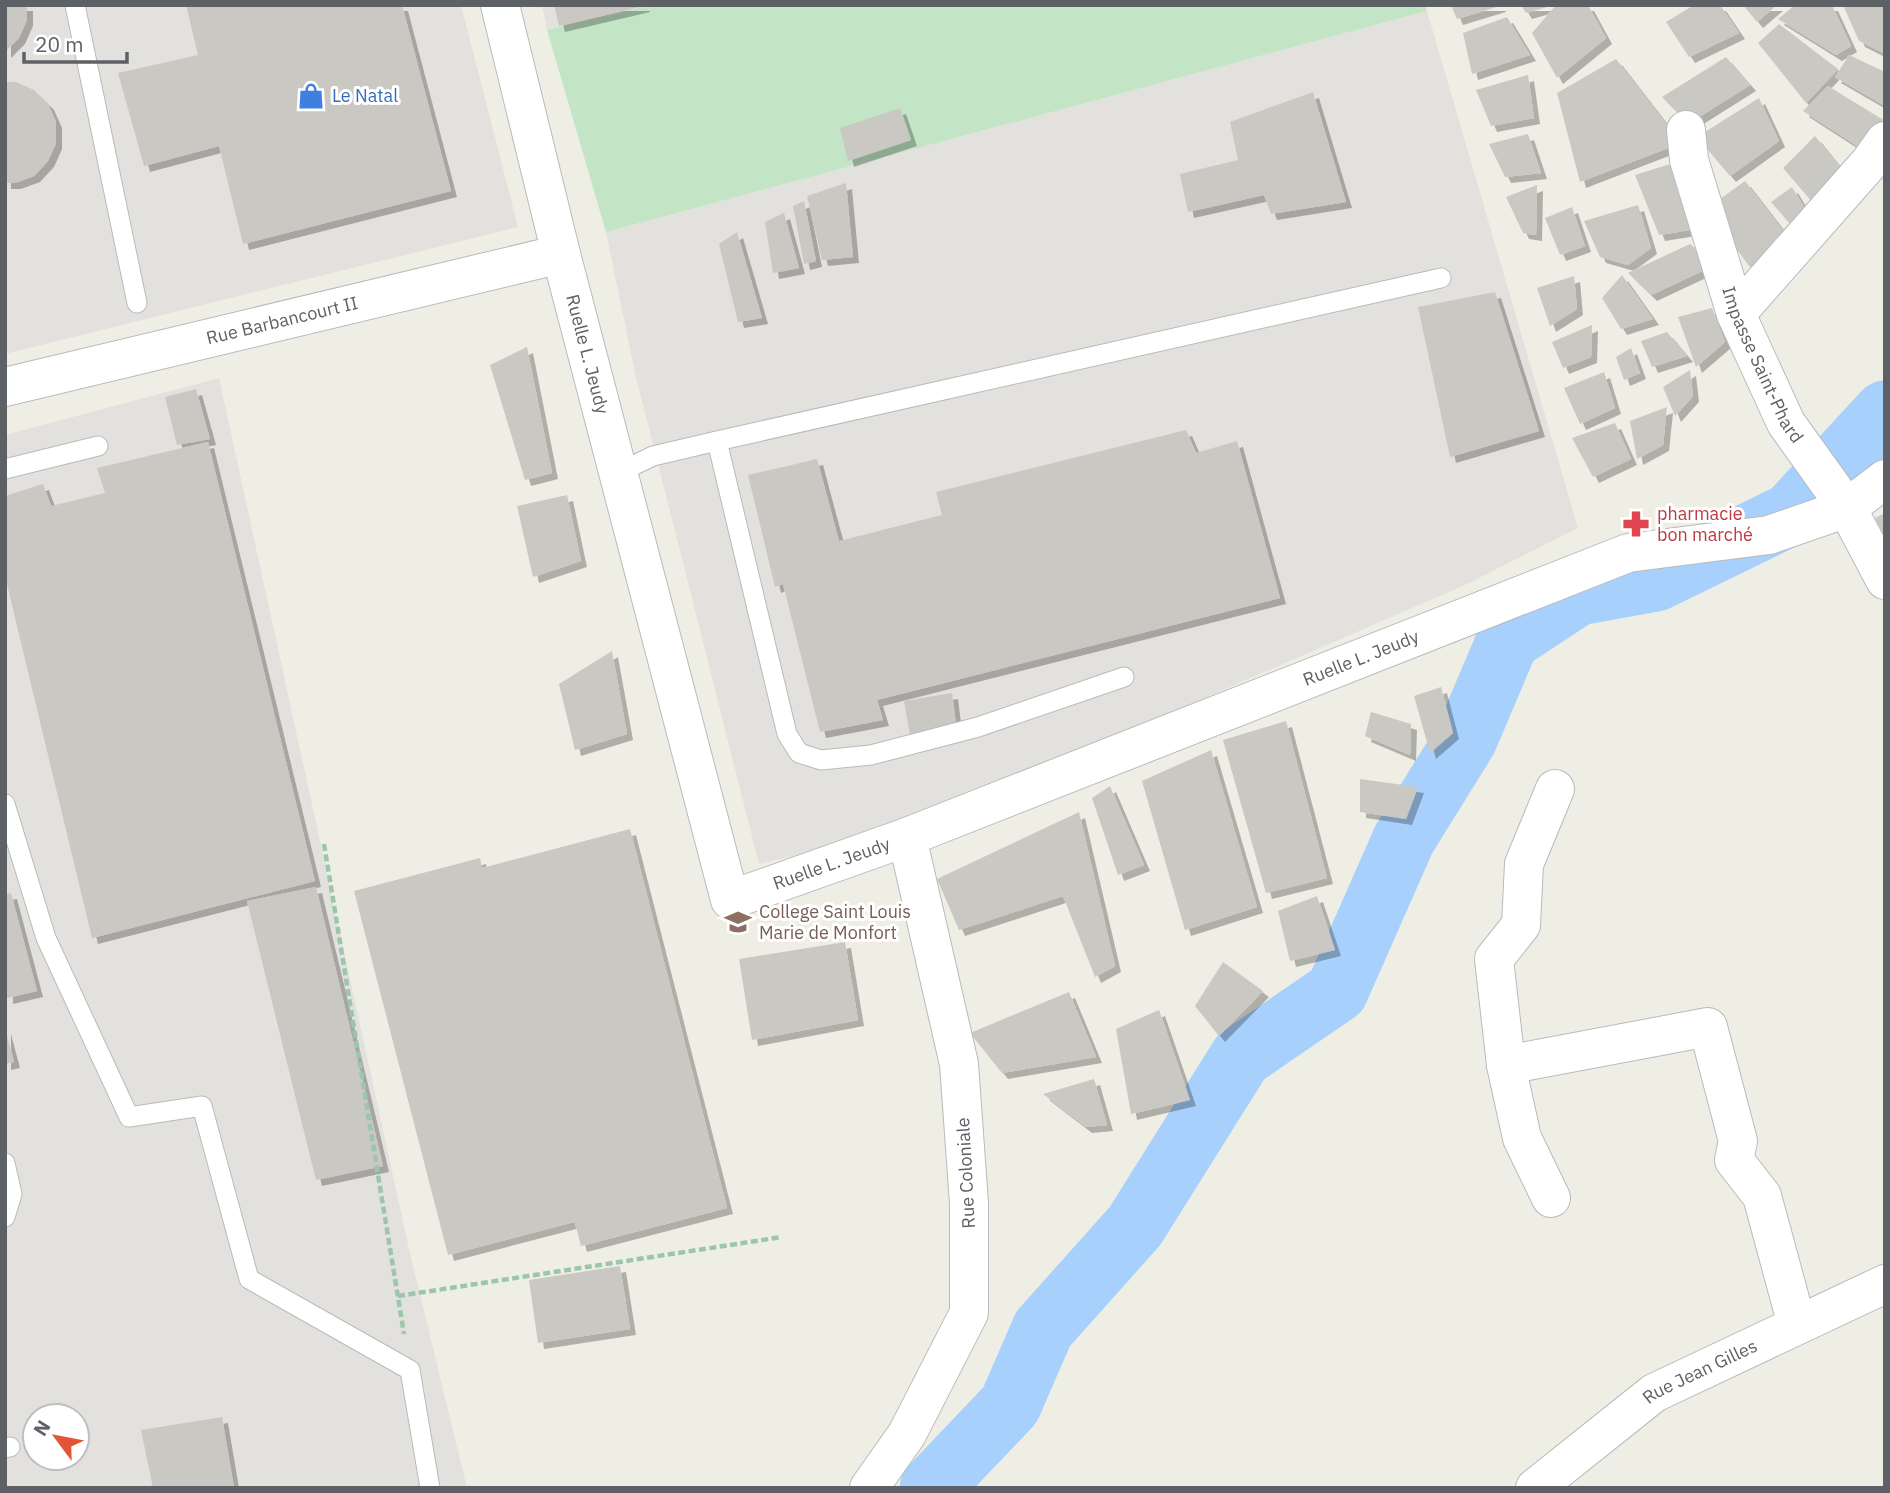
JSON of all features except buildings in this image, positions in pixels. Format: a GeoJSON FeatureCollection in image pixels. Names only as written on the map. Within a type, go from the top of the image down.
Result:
{"type":"FeatureCollection","features":[{"type":"Feature","properties":{"kind":"street","name":"Ruelle L. Jeudy"},"geometry":{"type":"LineString","coordinates":[[500,5],[561,254],[730,900],[907,837],[1629,553],[1769,535],[1847,508],[1885,479]]}},
{"type":"Feature","properties":{"kind":"street","name":"Impasse Saint-Phard"},"geometry":{"type":"LineString","coordinates":[[1686,130],[1689,160],[1736,314],[1786,423],[1847,508],[1885,580]]}},
{"type":"Feature","properties":{"kind":"street"},"geometry":{"type":"LineString","coordinates":[[1736,314],[1870,162],[1885,141]]}},
{"type":"Feature","properties":{"kind":"street","name":"Rue Barbancourt II"},"geometry":{"type":"LineString","coordinates":[[5,387],[561,254]]}},
{"type":"Feature","properties":{"kind":"street"},"geometry":{"type":"LineString","coordinates":[[1550,1198],[1522,1138],[1506,1065],[1494,959],[1521,925],[1524,864],[1555,789]]}},
{"type":"Feature","properties":{"kind":"street","name":"Rue Coloniale"},"geometry":{"type":"LineString","coordinates":[[869,1488],[907,1434],[969,1313],[970,1203],[959,1064],[907,837]]}},
{"type":"Feature","properties":{"kind":"street"},"geometry":{"type":"LineString","coordinates":[[1506,1065],[1707,1027],[1738,1141],[1734,1160],[1762,1196],[1797,1325]]}},
{"type":"Feature","properties":{"kind":"street","name":"Rue Jean Gilles"},"geometry":{"type":"LineString","coordinates":[[1535,1488],[1654,1393],[1885,1284]]}},
{"type":"Feature","properties":{"kind":"lane"},"geometry":{"type":"LineString","coordinates":[[75,5],[137,303]]}},
{"type":"Feature","properties":{"kind":"lane"},"geometry":{"type":"LineString","coordinates":[[620,472],[653,456],[1441,278]]}},
{"type":"Feature","properties":{"kind":"lane"},"geometry":{"type":"LineString","coordinates":[[717,441],[787,734],[799,753],[821,760],[871,755],[978,727],[1124,677]]}},
{"type":"Feature","properties":{"kind":"lane"},"geometry":{"type":"LineString","coordinates":[[5,469],[98,446]]}},
{"type":"Feature","properties":{"kind":"lane"},"geometry":{"type":"LineString","coordinates":[[5,804],[46,939],[129,1117],[202,1106],[249,1279],[410,1370],[430,1488]]}},
{"type":"Feature","properties":{"kind":"lane"},"geometry":{"type":"LineString","coordinates":[[5,1163],[12,1194],[5,1217]]}},
{"type":"Feature","properties":{"kind":"path"},"geometry":{"type":"LineString","coordinates":[[324,844],[410,1370]]}},
{"type":"Feature","properties":{"kind":"path"},"geometry":{"type":"LineString","coordinates":[[398,1296],[782,1237]]}},
{"type":"Feature","properties":{"kind":"shaded area"},"geometry":{"type":"Polygon","coordinates":[[[5,5],[461,5],[518,227],[5,354],[5,5]]]}},
{"type":"Feature","properties":{"kind":"shaded area"},"geometry":{"type":"Polygon","coordinates":[[[542,5],[650,5],[547,30],[542,5]]]}},
{"type":"Feature","properties":{"kind":"shaded area"},"geometry":{"type":"Polygon","coordinates":[[[1427,11],[1578,528],[1465,585],[894,833],[759,864],[635,373],[606,232],[1427,11]]]}},
{"type":"Feature","properties":{"kind":"shaded area"},"geometry":{"type":"Polygon","coordinates":[[[219,378],[409,1249],[467,1488],[5,1488],[5,435],[219,378]]]}},
{"type":"Feature","properties":{"kind":"green space"},"geometry":{"type":"Polygon","coordinates":[[[650,5],[1425,5],[1427,11],[606,232],[547,30],[650,5]]]}},
{"type":"Feature","properties":{"kind":"waterway"},"geometry":{"type":"LineString","coordinates":[[931,1488],[1010,1405],[1043,1329],[1135,1226],[1241,1057],[1337,991],[1404,839],[1466,739],[1508,640],[1578,594],[1656,580],[1791,514],[1885,412]]}},
{"type":"Feature","properties":{"kind":"place","name":"Le Natal"},"geometry":{"type":"Point","coordinates":[311,96]}},
{"type":"Feature","properties":{"kind":"place","name":"pharmacie bon marché"},"geometry":{"type":"Point","coordinates":[1636,524]}},
{"type":"Feature","properties":{"kind":"place","name":"College Saint Louis Marie de Monfort"},"geometry":{"type":"Point","coordinates":[738,922]}}]}
